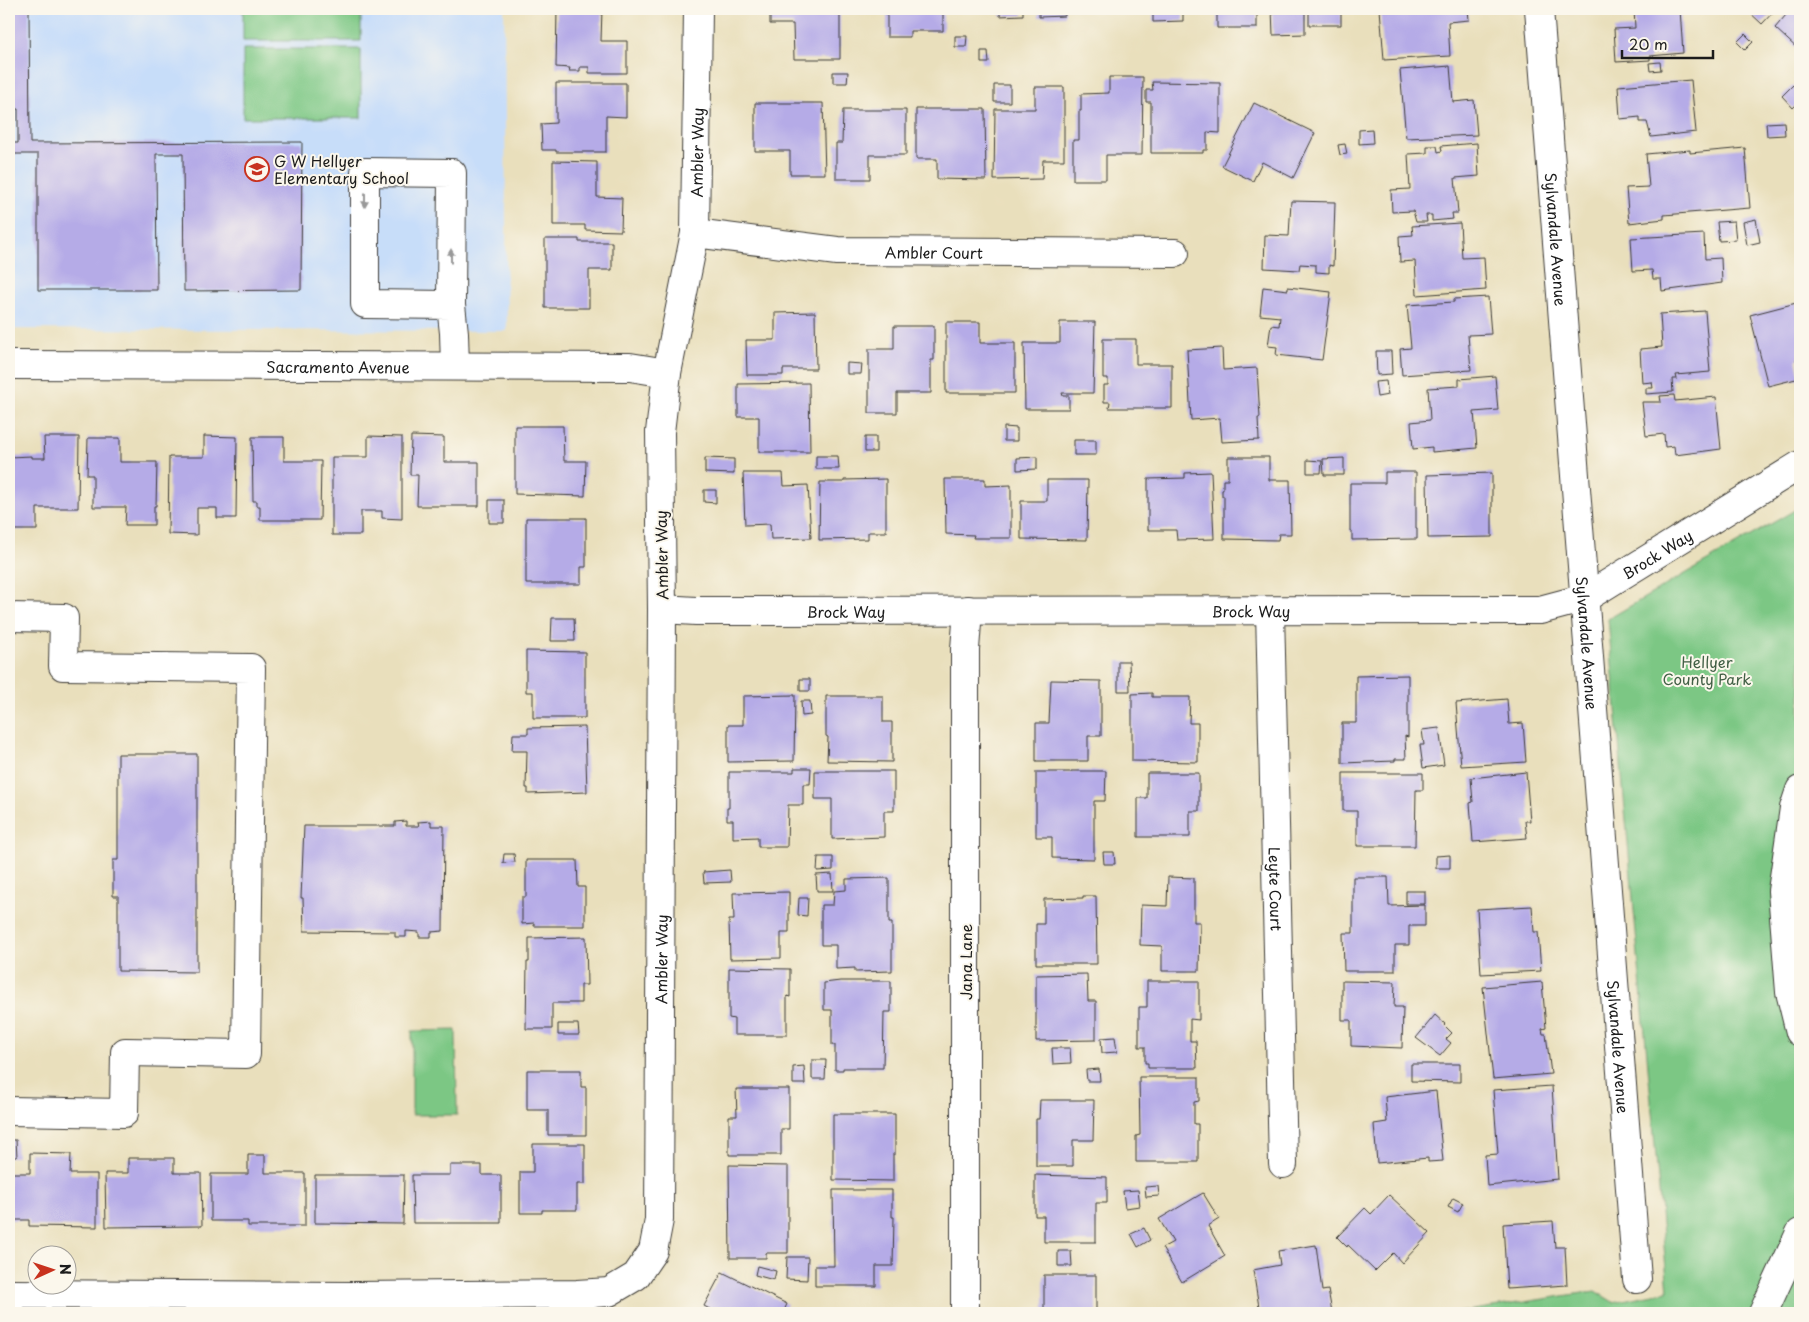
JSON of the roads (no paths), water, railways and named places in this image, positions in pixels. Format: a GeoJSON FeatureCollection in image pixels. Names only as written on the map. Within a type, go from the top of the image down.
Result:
{"type":"FeatureCollection","features":[{"type":"Feature","properties":{"kind":"street","name":"Ambler Way"},"geometry":{"type":"LineString","coordinates":[[9,1294],[49,1304],[356,1305],[609,1292],[636,1276],[653,1251],[659,1220],[662,609],[660,432],[667,373],[695,233],[698,9]]}},
{"type":"Feature","properties":{"kind":"street","name":"Sylvandale Avenue"},"geometry":{"type":"LineString","coordinates":[[1539,9],[1637,1279]]}},
{"type":"Feature","properties":{"kind":"street"},"geometry":{"type":"LineString","coordinates":[[451,305],[365,304],[365,172],[452,173],[451,305],[455,366]]}},
{"type":"Feature","properties":{"kind":"street","name":"Ambler Court"},"geometry":{"type":"LineString","coordinates":[[695,233],[837,251],[1175,253]]}},
{"type":"Feature","properties":{"kind":"street","name":"Sacramento Avenue"},"geometry":{"type":"LineString","coordinates":[[9,365],[630,367],[667,373]]}},
{"type":"Feature","properties":{"kind":"street","name":"Brock Way"},"geometry":{"type":"LineString","coordinates":[[662,609],[696,611],[1540,610],[1585,598],[1800,465]]}},
{"type":"Feature","properties":{"kind":"street","name":"Jana Lane"},"geometry":{"type":"LineString","coordinates":[[965,1313],[966,650],[968,610]]}},
{"type":"Feature","properties":{"kind":"street","name":"Leyte Court"},"geometry":{"type":"LineString","coordinates":[[1270,611],[1283,1164]]}},
{"type":"Feature","properties":{"kind":"street"},"geometry":{"type":"LineString","coordinates":[[9,617],[64,618],[63,666],[251,668],[246,1054],[124,1052],[124,1113],[9,1111]]}},
{"type":"Feature","properties":{"kind":"street"},"geometry":{"type":"LineString","coordinates":[[1800,790],[1794,808],[1782,891],[1790,992],[1800,1032]]}},
{"type":"Feature","properties":{"kind":"street"},"geometry":{"type":"LineString","coordinates":[[1762,1313],[1800,1234]]}},
{"type":"Feature","properties":{"kind":"place","name":"G W Hellyer Elementary School"},"geometry":{"type":"Point","coordinates":[257,169]}},
{"type":"Feature","properties":{"kind":"park label","name":"Hellyer County Park"},"geometry":{"type":"Point","coordinates":[1707,670]}}]}
